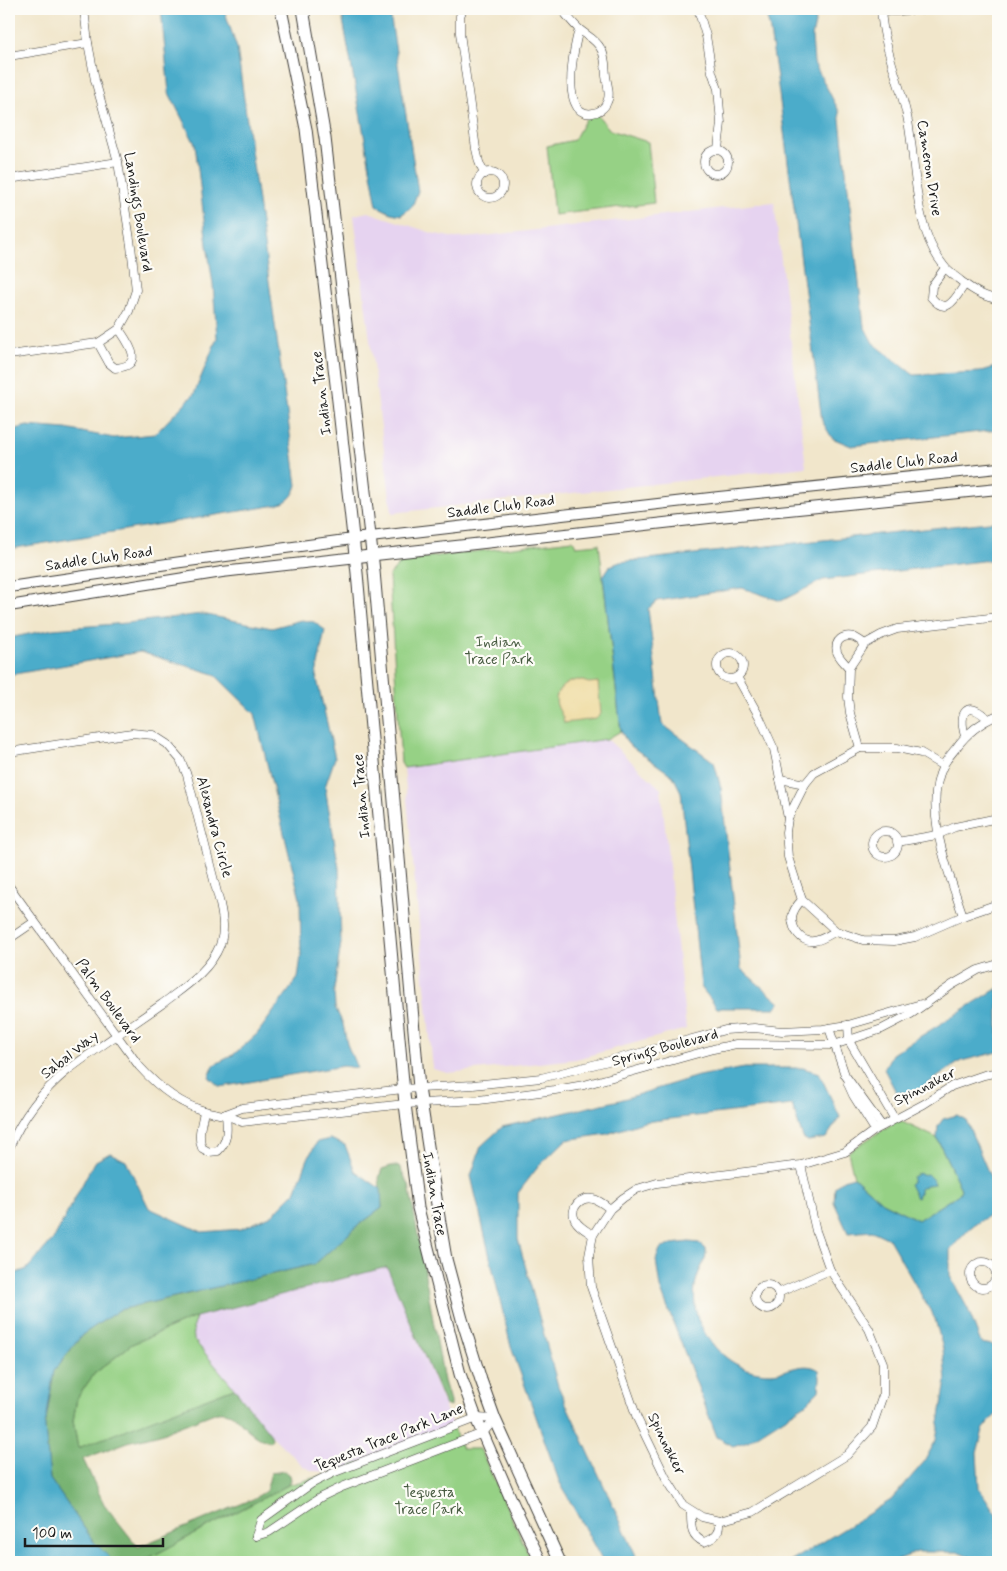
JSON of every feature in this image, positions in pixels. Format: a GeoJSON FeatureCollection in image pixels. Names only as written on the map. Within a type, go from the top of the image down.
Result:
{"type":"FeatureCollection","features":[{"type":"Feature","properties":{"kind":"main road","name":"Indian Trace"},"geometry":{"type":"LineString","coordinates":[[281,9],[306,129],[353,540],[403,1089],[418,1208],[458,1365],[476,1418],[514,1506],[541,1562]]}},
{"type":"Feature","properties":{"kind":"main road","name":"Indian Trace"},"geometry":{"type":"LineString","coordinates":[[303,9],[325,138],[370,538],[419,1088],[446,1259],[462,1319],[496,1419],[560,1562]]}},
{"type":"Feature","properties":{"kind":"street","name":"Landings Boulevard"},"geometry":{"type":"LineString","coordinates":[[9,354],[98,343],[119,329],[130,311],[136,290],[132,246],[118,162],[95,80],[84,9]]}},
{"type":"Feature","properties":{"kind":"street"},"geometry":{"type":"LineString","coordinates":[[463,9],[460,16],[460,33],[476,149],[484,174]]}},
{"type":"Feature","properties":{"kind":"street"},"geometry":{"type":"LineString","coordinates":[[560,9],[579,29],[590,36],[604,56],[609,98],[605,107],[596,112],[581,111],[575,105],[572,67],[579,29]]}},
{"type":"Feature","properties":{"kind":"street"},"geometry":{"type":"LineString","coordinates":[[698,9],[706,36],[712,72],[718,89],[721,123],[718,149]]}},
{"type":"Feature","properties":{"kind":"street"},"geometry":{"type":"LineString","coordinates":[[881,10],[932,9]]}},
{"type":"Feature","properties":{"kind":"street","name":"Cameron Drive"},"geometry":{"type":"LineString","coordinates":[[881,10],[889,53],[907,116],[920,209],[927,239],[945,268],[965,284],[998,299]]}},
{"type":"Feature","properties":{"kind":"street"},"geometry":{"type":"LineString","coordinates":[[9,56],[88,43]]}},
{"type":"Feature","properties":{"kind":"street"},"geometry":{"type":"LineString","coordinates":[[9,179],[118,162]]}},
{"type":"Feature","properties":{"kind":"street"},"geometry":{"type":"LineString","coordinates":[[945,268],[932,286],[931,297],[937,304],[946,306],[952,303],[965,284]]}},
{"type":"Feature","properties":{"kind":"street"},"geometry":{"type":"LineString","coordinates":[[98,343],[109,363],[115,368],[130,364],[133,358],[132,349],[119,329]]}},
{"type":"Feature","properties":{"kind":"street","name":"Saddle Club Road"},"geometry":{"type":"LineString","coordinates":[[9,587],[353,540],[719,497],[998,468]]}},
{"type":"Feature","properties":{"kind":"street","name":"Saddle Club Road"},"geometry":{"type":"LineString","coordinates":[[9,606],[222,572],[998,489]]}},
{"type":"Feature","properties":{"kind":"street"},"geometry":{"type":"LineString","coordinates":[[860,748],[850,713],[848,696],[849,668],[865,644],[897,629],[998,617]]}},
{"type":"Feature","properties":{"kind":"street"},"geometry":{"type":"LineString","coordinates":[[849,668],[836,651],[836,644],[839,639],[845,636],[855,638],[865,644]]}},
{"type":"Feature","properties":{"kind":"street"},"geometry":{"type":"LineString","coordinates":[[738,677],[774,749],[788,818]]}},
{"type":"Feature","properties":{"kind":"street"},"geometry":{"type":"LineString","coordinates":[[965,736],[962,726],[964,712],[969,709],[978,710],[988,719]]}},
{"type":"Feature","properties":{"kind":"street"},"geometry":{"type":"LineString","coordinates":[[963,916],[937,835],[936,794],[943,766],[965,736],[988,719],[998,715]]}},
{"type":"Feature","properties":{"kind":"street","name":"Alexandra Circle"},"geometry":{"type":"LineString","coordinates":[[9,752],[132,733],[153,735],[167,744],[180,759],[187,775],[224,925],[220,944],[213,959],[197,977],[118,1036]]}},
{"type":"Feature","properties":{"kind":"street"},"geometry":{"type":"LineString","coordinates":[[943,766],[921,753],[897,748],[860,748],[814,773],[805,784],[788,818],[786,832],[788,857],[802,900],[836,931],[863,940],[894,941],[914,936],[998,904]]}},
{"type":"Feature","properties":{"kind":"street"},"geometry":{"type":"LineString","coordinates":[[780,779],[805,784]]}},
{"type":"Feature","properties":{"kind":"street"},"geometry":{"type":"LineString","coordinates":[[897,842],[937,835],[956,827],[998,818]]}},
{"type":"Feature","properties":{"kind":"street","name":"Palm Boulevard"},"geometry":{"type":"LineString","coordinates":[[9,886],[139,1066],[158,1087],[189,1105],[204,1111],[226,1114],[242,1122],[292,1118],[405,1104]]}},
{"type":"Feature","properties":{"kind":"street"},"geometry":{"type":"LineString","coordinates":[[802,900],[795,907],[792,916],[793,925],[805,941],[818,940],[836,931]]}},
{"type":"Feature","properties":{"kind":"street"},"geometry":{"type":"LineString","coordinates":[[9,939],[34,922]]}},
{"type":"Feature","properties":{"kind":"street","name":"Springs Boulevard"},"geometry":{"type":"LineString","coordinates":[[405,1104],[479,1100],[584,1085],[736,1044],[834,1045],[882,1029],[904,1018],[952,985],[978,970],[998,964]]}},
{"type":"Feature","properties":{"kind":"street","name":"Springs Boulevard"},"geometry":{"type":"LineString","coordinates":[[403,1089],[473,1085],[541,1078],[725,1030],[754,1028],[782,1031],[829,1028],[848,1025],[925,1003]]}},
{"type":"Feature","properties":{"kind":"street","name":"Spinnaker"},"geometry":{"type":"LineString","coordinates":[[848,1025],[849,1041],[894,1118]]}},
{"type":"Feature","properties":{"kind":"street"},"geometry":{"type":"LineString","coordinates":[[829,1028],[845,1075],[878,1128]]}},
{"type":"Feature","properties":{"kind":"street","name":"Sabal Way"},"geometry":{"type":"LineString","coordinates":[[9,1148],[15,1134],[32,1107],[49,1088],[68,1071],[118,1036]]}},
{"type":"Feature","properties":{"kind":"street","name":"Spinnaker"},"geometry":{"type":"LineString","coordinates":[[719,1521],[702,1517],[682,1505],[666,1478],[637,1418],[591,1287],[589,1256],[594,1235],[610,1209],[622,1198],[637,1189],[657,1183],[801,1164],[845,1152],[894,1118],[924,1104],[952,1086],[998,1072]]}},
{"type":"Feature","properties":{"kind":"street","name":"Palm Boulevard"},"geometry":{"type":"LineString","coordinates":[[226,1114],[242,1108],[403,1089]]}},
{"type":"Feature","properties":{"kind":"street"},"geometry":{"type":"LineString","coordinates":[[291,1103],[292,1118]]}},
{"type":"Feature","properties":{"kind":"street"},"geometry":{"type":"LineString","coordinates":[[204,1111],[199,1141],[202,1148],[209,1152],[218,1151],[224,1145],[227,1137],[226,1114]]}},
{"type":"Feature","properties":{"kind":"street"},"geometry":{"type":"LineString","coordinates":[[691,1511],[691,1527],[694,1535],[698,1540],[704,1542],[712,1539],[718,1533],[719,1521],[753,1512],[847,1454],[872,1427],[883,1395],[883,1363],[869,1329],[830,1270],[814,1222],[801,1164]]}},
{"type":"Feature","properties":{"kind":"street"},"geometry":{"type":"LineString","coordinates":[[594,1235],[576,1222],[573,1216],[578,1202],[584,1199],[593,1199],[610,1209]]}},
{"type":"Feature","properties":{"kind":"street"},"geometry":{"type":"LineString","coordinates":[[778,1292],[830,1270]]}},
{"type":"Feature","properties":{"kind":"street","name":"Tequesta Trace Park Lane"},"geometry":{"type":"LineString","coordinates":[[476,1418],[496,1419],[483,1433],[342,1487],[321,1497],[269,1532],[256,1536],[261,1520],[311,1484],[335,1472],[476,1418]]}},
{"type":"Feature","properties":{"kind":"shaded area"},"geometry":{"type":"Polygon","coordinates":[[[774,202],[806,467],[392,513],[354,215],[368,212],[435,234],[455,238],[774,202]]]}},
{"type":"Feature","properties":{"kind":"shaded area"},"geometry":{"type":"Polygon","coordinates":[[[607,739],[661,789],[686,1029],[576,1059],[448,1073],[433,1069],[404,768],[607,739]]]}},
{"type":"Feature","properties":{"kind":"shaded area"},"geometry":{"type":"Polygon","coordinates":[[[387,1267],[453,1427],[335,1472],[313,1471],[303,1466],[271,1435],[194,1340],[193,1326],[196,1317],[387,1267]]]}},
{"type":"Feature","properties":{"kind":"green space"},"geometry":{"type":"Polygon","coordinates":[[[589,113],[596,113],[610,130],[648,142],[654,203],[554,215],[547,146],[574,140],[589,113]]]}},
{"type":"Feature","properties":{"kind":"green space","name":"Indian Trace Park"},"geometry":{"type":"Polygon","coordinates":[[[573,540],[576,546],[599,544],[621,731],[607,739],[404,768],[401,763],[389,576],[403,560],[573,540]]]}},
{"type":"Feature","properties":{"kind":"green space"},"geometry":{"type":"Polygon","coordinates":[[[898,1120],[937,1138],[961,1189],[959,1194],[918,1220],[882,1202],[854,1177],[848,1152],[898,1120]]]}},
{"type":"Feature","properties":{"kind":"green space"},"geometry":{"type":"Polygon","coordinates":[[[399,1166],[409,1185],[450,1407],[445,1405],[387,1267],[196,1317],[132,1344],[94,1374],[77,1398],[73,1421],[78,1448],[234,1388],[271,1435],[272,1439],[269,1442],[260,1438],[233,1415],[217,1412],[160,1434],[128,1442],[83,1459],[104,1504],[138,1547],[253,1499],[266,1491],[271,1473],[285,1471],[290,1475],[291,1480],[288,1485],[141,1562],[112,1562],[94,1542],[50,1479],[45,1427],[54,1371],[82,1335],[119,1310],[315,1264],[360,1224],[382,1208],[379,1178],[382,1169],[399,1166]]]}},
{"type":"Feature","properties":{"kind":"green space"},"geometry":{"type":"Polygon","coordinates":[[[196,1317],[193,1326],[194,1340],[234,1388],[78,1449],[73,1421],[77,1398],[94,1374],[132,1344],[196,1317]]]}},
{"type":"Feature","properties":{"kind":"green space","name":"Tequesta Trace Park"},"geometry":{"type":"Polygon","coordinates":[[[453,1427],[462,1449],[480,1449],[532,1562],[141,1562],[288,1485],[335,1472],[453,1427]]]}},
{"type":"Feature","properties":{"kind":"sand"},"geometry":{"type":"Polygon","coordinates":[[[579,680],[589,683],[598,682],[601,714],[596,719],[564,723],[556,697],[564,685],[579,680]]]}},
{"type":"Feature","properties":{"kind":"water"},"geometry":{"type":"Polygon","coordinates":[[[161,9],[224,9],[237,48],[297,485],[290,498],[277,505],[9,549],[9,431],[27,426],[66,429],[114,438],[155,434],[194,394],[217,338],[213,284],[195,144],[169,93],[161,9]]]}},
{"type":"Feature","properties":{"kind":"water"},"geometry":{"type":"Polygon","coordinates":[[[341,9],[393,9],[391,20],[418,191],[412,207],[401,215],[391,213],[377,206],[341,9]]]}},
{"type":"Feature","properties":{"kind":"water"},"geometry":{"type":"Polygon","coordinates":[[[764,9],[818,9],[812,37],[814,63],[839,111],[864,326],[873,343],[914,375],[979,372],[998,366],[998,430],[851,446],[832,438],[822,421],[776,71],[769,25],[764,9]]]}},
{"type":"Feature","properties":{"kind":"water"},"geometry":{"type":"Polygon","coordinates":[[[998,521],[998,559],[823,580],[781,601],[742,588],[657,601],[648,609],[662,724],[714,762],[721,788],[741,969],[780,1003],[775,1008],[717,1008],[701,987],[681,792],[673,776],[628,744],[621,731],[603,576],[610,566],[620,562],[998,521]]]}},
{"type":"Feature","properties":{"kind":"water"},"geometry":{"type":"Polygon","coordinates":[[[202,614],[272,628],[301,620],[314,622],[325,630],[316,675],[335,758],[325,787],[339,868],[341,943],[334,990],[335,1007],[343,1024],[347,1044],[357,1068],[343,1066],[220,1087],[209,1077],[214,1065],[233,1055],[257,1034],[298,978],[301,956],[300,899],[255,714],[214,674],[140,652],[9,675],[9,638],[53,629],[202,614]]]}},
{"type":"Feature","properties":{"kind":"water"},"geometry":{"type":"Polygon","coordinates":[[[998,988],[998,1052],[961,1061],[914,1093],[896,1092],[884,1069],[892,1054],[998,988]]]}},
{"type":"Feature","properties":{"kind":"water"},"geometry":{"type":"Polygon","coordinates":[[[745,1068],[803,1068],[819,1073],[840,1117],[826,1138],[808,1141],[803,1138],[792,1105],[644,1122],[607,1134],[566,1140],[538,1167],[518,1193],[518,1239],[558,1386],[639,1562],[603,1562],[559,1481],[511,1347],[471,1176],[481,1146],[502,1127],[620,1100],[698,1076],[745,1068]]]}},
{"type":"Feature","properties":{"kind":"water"},"geometry":{"type":"Polygon","coordinates":[[[957,1115],[966,1120],[998,1195],[995,1211],[970,1228],[950,1250],[950,1276],[968,1309],[981,1343],[998,1346],[998,1411],[983,1430],[977,1453],[979,1488],[998,1517],[998,1562],[981,1562],[960,1552],[917,1552],[892,1562],[790,1562],[891,1500],[924,1462],[936,1440],[946,1381],[943,1349],[935,1319],[889,1239],[872,1231],[848,1233],[834,1202],[835,1187],[843,1180],[854,1177],[882,1202],[918,1220],[959,1194],[961,1189],[937,1138],[938,1126],[943,1119],[957,1115]]]}},
{"type":"Feature","properties":{"kind":"water"},"geometry":{"type":"Polygon","coordinates":[[[330,1139],[345,1145],[355,1171],[381,1189],[382,1208],[360,1224],[315,1264],[119,1310],[82,1335],[54,1371],[45,1427],[50,1479],[94,1542],[112,1562],[9,1562],[9,1276],[27,1269],[54,1238],[94,1162],[110,1153],[126,1161],[149,1208],[202,1232],[241,1229],[272,1215],[295,1192],[309,1156],[317,1142],[330,1139]]]}},
{"type":"Feature","properties":{"kind":"water"},"geometry":{"type":"Polygon","coordinates":[[[920,1173],[921,1175],[927,1174],[934,1184],[920,1189],[920,1193],[916,1198],[909,1184],[912,1182],[912,1177],[920,1173]]]}},
{"type":"Feature","properties":{"kind":"water"},"geometry":{"type":"Polygon","coordinates":[[[699,1243],[706,1249],[694,1292],[695,1306],[697,1318],[703,1330],[723,1355],[740,1366],[759,1372],[770,1373],[807,1366],[819,1370],[819,1391],[806,1404],[748,1441],[733,1446],[717,1437],[660,1288],[656,1260],[660,1249],[672,1244],[699,1243]]]}}]}
